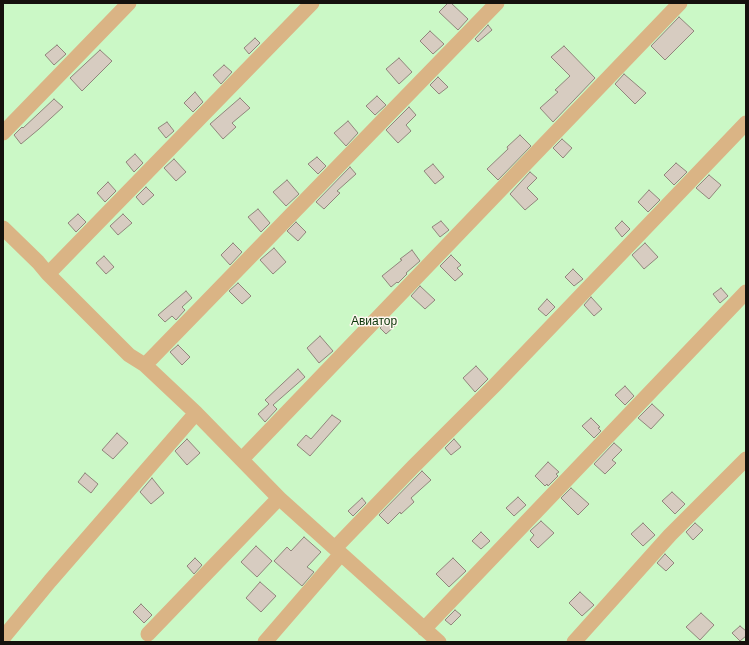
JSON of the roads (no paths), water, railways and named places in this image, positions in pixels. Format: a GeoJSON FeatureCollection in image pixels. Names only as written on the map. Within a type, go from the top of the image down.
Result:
{"type":"FeatureCollection","features":[{"type":"Feature","properties":{"kind":"street"},"geometry":{"type":"LineString","coordinates":[[3,133],[129,3]]}},
{"type":"Feature","properties":{"kind":"street"},"geometry":{"type":"LineString","coordinates":[[48,274],[312,3]]}},
{"type":"Feature","properties":{"kind":"street"},"geometry":{"type":"LineString","coordinates":[[145,365],[497,3]]}},
{"type":"Feature","properties":{"kind":"street"},"geometry":{"type":"LineString","coordinates":[[242,459],[680,3]]}},
{"type":"Feature","properties":{"kind":"street"},"geometry":{"type":"LineString","coordinates":[[265,642],[338,551],[413,467],[495,385],[746,123]]}},
{"type":"Feature","properties":{"kind":"street"},"geometry":{"type":"LineString","coordinates":[[3,228],[129,355],[145,365],[196,413],[279,498],[439,642]]}},
{"type":"Feature","properties":{"kind":"street"},"geometry":{"type":"LineString","coordinates":[[424,629],[746,292]]}},
{"type":"Feature","properties":{"kind":"street"},"geometry":{"type":"LineString","coordinates":[[3,638],[50,581],[196,413]]}},
{"type":"Feature","properties":{"kind":"street"},"geometry":{"type":"LineString","coordinates":[[574,642],[670,535],[746,459]]}},
{"type":"Feature","properties":{"kind":"street"},"geometry":{"type":"LineString","coordinates":[[148,634],[279,498]]}},
{"type":"Feature","properties":{"kind":"park label","name":"Авиатор"},"geometry":{"type":"Point","coordinates":[374,322]}}]}
